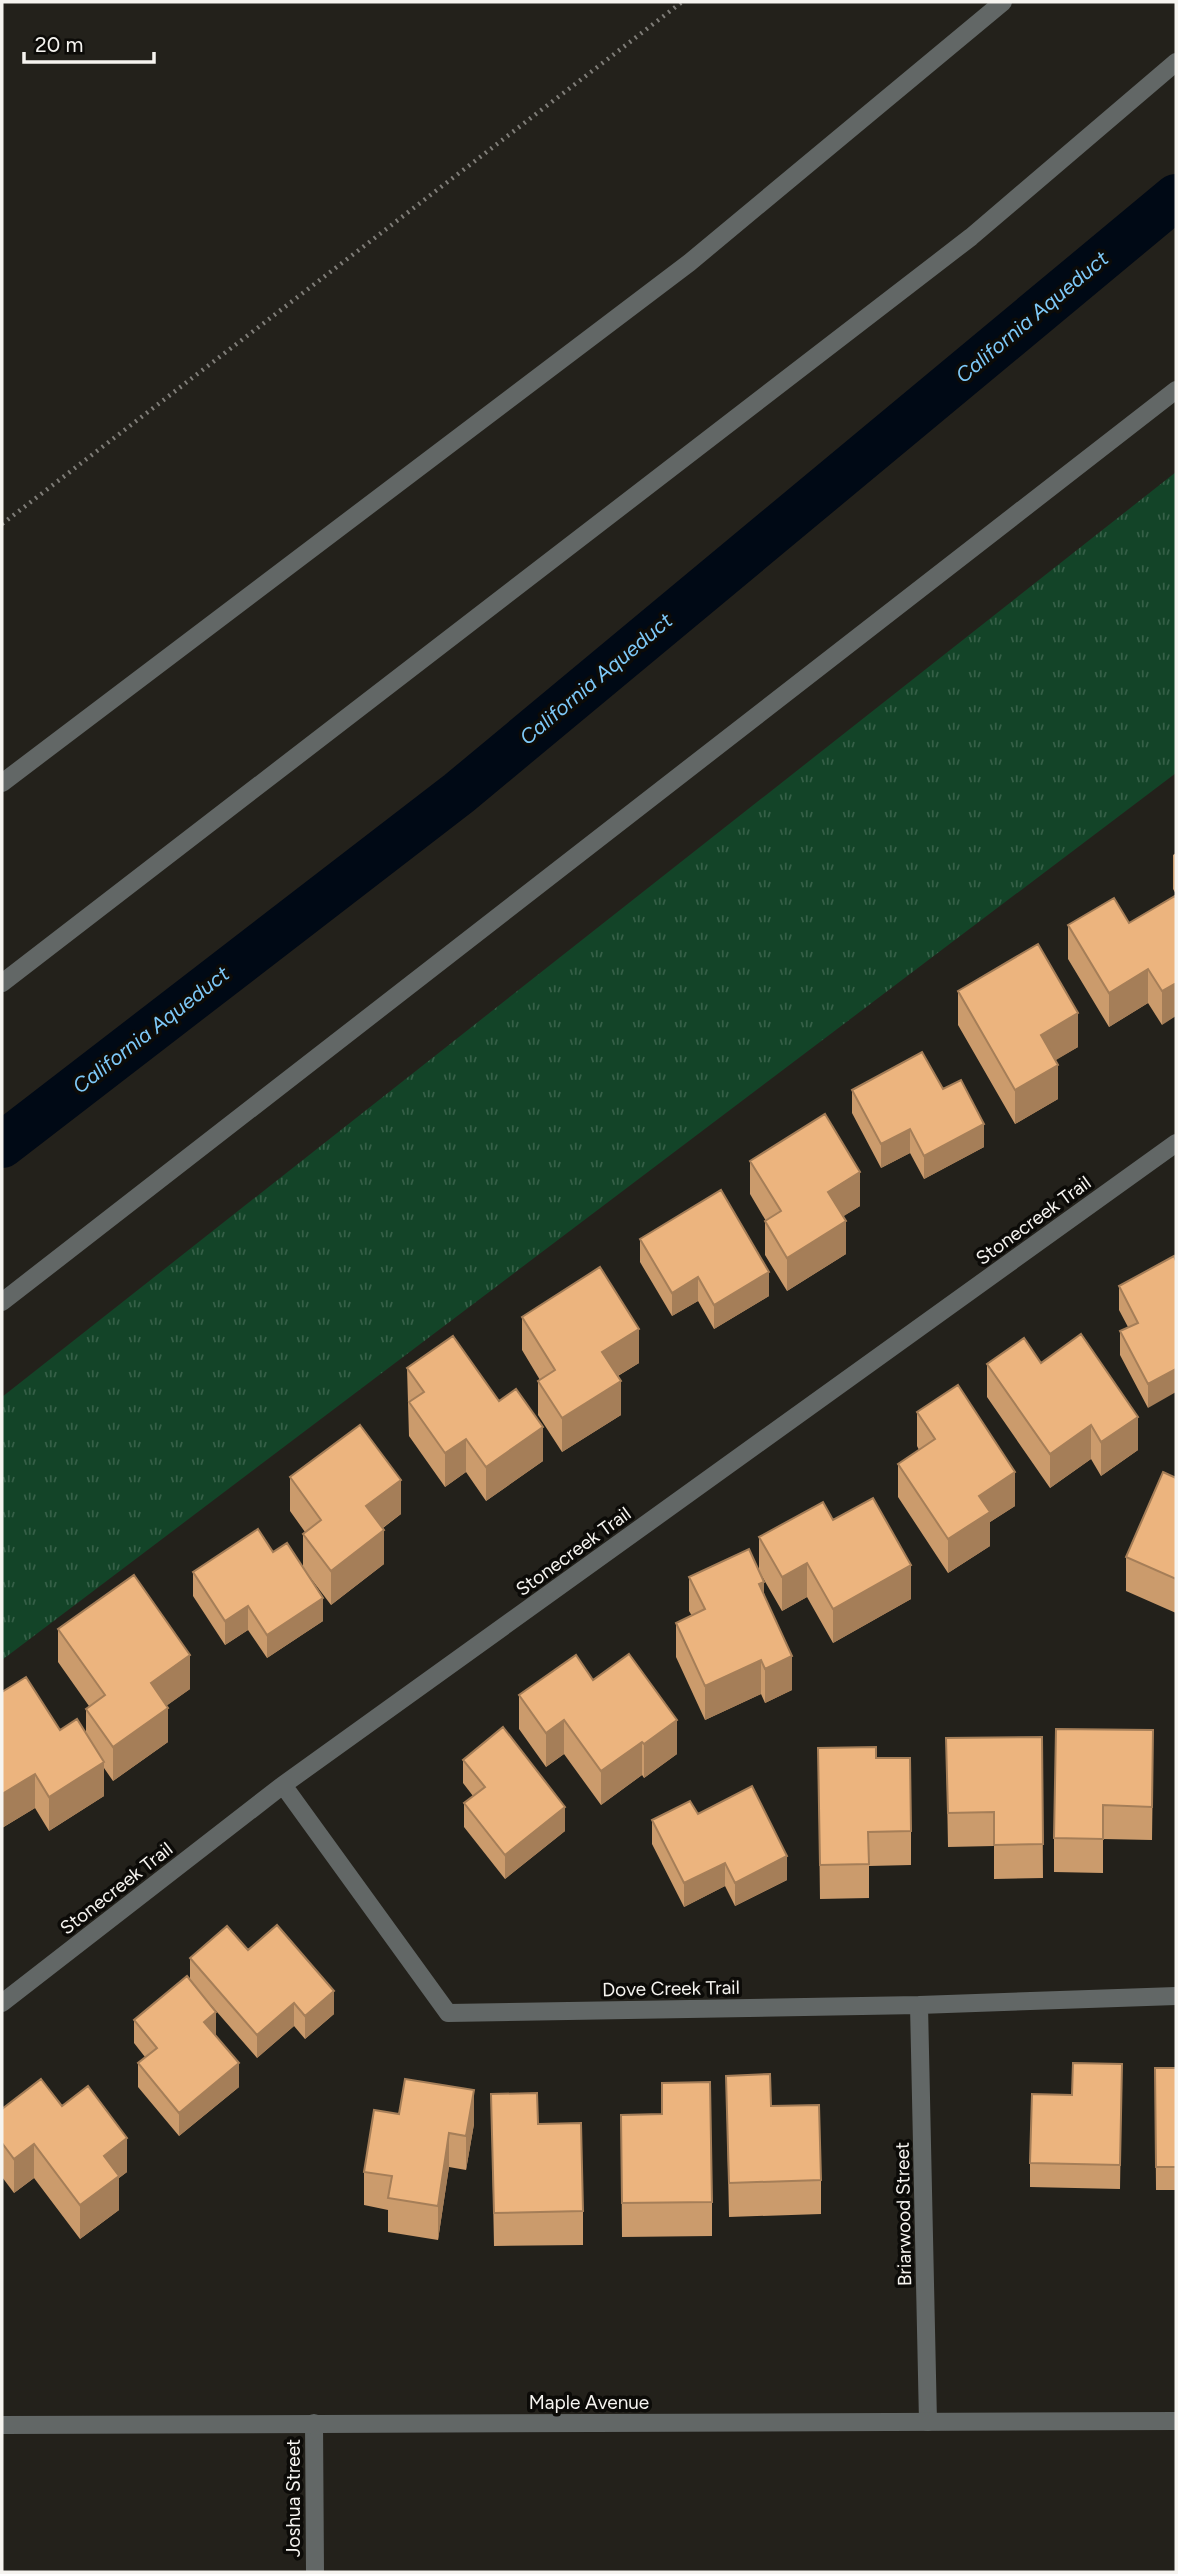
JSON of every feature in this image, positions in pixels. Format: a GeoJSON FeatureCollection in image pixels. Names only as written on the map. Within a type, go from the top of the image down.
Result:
{"type":"FeatureCollection","features":[{"type":"Feature","properties":{"kind":"street"},"geometry":{"type":"LineString","coordinates":[[2,783],[689,262],[1003,2]]}},
{"type":"Feature","properties":{"kind":"street"},"geometry":{"type":"LineString","coordinates":[[2,983],[971,237],[1176,62]]}},
{"type":"Feature","properties":{"kind":"street"},"geometry":{"type":"LineString","coordinates":[[2,1302],[1176,390]]}},
{"type":"Feature","properties":{"kind":"street","name":"Stonecreek Trail"},"geometry":{"type":"LineString","coordinates":[[2,2003],[283,1785],[1176,1143]]}},
{"type":"Feature","properties":{"kind":"street","name":"Dove Creek Trail"},"geometry":{"type":"LineString","coordinates":[[283,1785],[448,2013],[919,2005],[1176,1996]]}},
{"type":"Feature","properties":{"kind":"street","name":"Briarwood Street"},"geometry":{"type":"LineString","coordinates":[[919,2005],[928,2421]]}},
{"type":"Feature","properties":{"kind":"street","name":"Maple Avenue"},"geometry":{"type":"LineString","coordinates":[[2,2425],[1176,2421]]}},
{"type":"Feature","properties":{"kind":"street","name":"Joshua Street"},"geometry":{"type":"LineString","coordinates":[[314,2423],[315,2572]]}},
{"type":"Feature","properties":{"kind":"path"},"geometry":{"type":"LineString","coordinates":[[2,524],[682,2]]}},
{"type":"Feature","properties":{"kind":"green space"},"geometry":{"type":"Polygon","coordinates":[[[1176,472],[1176,773],[2,1660],[2,1397],[1176,472]]]}},
{"type":"Feature","properties":{"kind":"building"},"geometry":{"type":"Polygon","coordinates":[[[1175,896],[1176,983],[1162,991],[1148,969],[1109,993],[1068,925],[1114,898],[1129,923],[1175,896]]]}},
{"type":"Feature","properties":{"kind":"building"},"geometry":{"type":"Polygon","coordinates":[[[1038,944],[1078,1013],[1041,1035],[1058,1065],[1015,1090],[958,991],[1038,944]]]}},
{"type":"Feature","properties":{"kind":"building"},"geometry":{"type":"Polygon","coordinates":[[[922,1052],[943,1089],[961,1080],[984,1124],[924,1156],[910,1129],[881,1144],[852,1090],[922,1052]]]}},
{"type":"Feature","properties":{"kind":"building"},"geometry":{"type":"Polygon","coordinates":[[[825,1114],[860,1172],[828,1192],[846,1221],[787,1258],[765,1221],[781,1211],[750,1161],[825,1114]]]}},
{"type":"Feature","properties":{"kind":"building"},"geometry":{"type":"Polygon","coordinates":[[[721,1190],[769,1272],[714,1305],[698,1277],[672,1293],[640,1239],[721,1190]]]}},
{"type":"Feature","properties":{"kind":"building"},"geometry":{"type":"Polygon","coordinates":[[[1174,1256],[1176,1369],[1148,1384],[1120,1331],[1138,1323],[1119,1286],[1174,1256]]]}},
{"type":"Feature","properties":{"kind":"building"},"geometry":{"type":"Polygon","coordinates":[[[600,1267],[639,1329],[602,1352],[621,1381],[562,1418],[538,1381],[555,1370],[522,1317],[600,1267]]]}},
{"type":"Feature","properties":{"kind":"building"},"geometry":{"type":"Polygon","coordinates":[[[1081,1334],[1138,1417],[1101,1442],[1091,1425],[1050,1454],[987,1364],[1024,1338],[1041,1363],[1081,1334]]]}},
{"type":"Feature","properties":{"kind":"building"},"geometry":{"type":"Polygon","coordinates":[[[453,1336],[499,1401],[516,1389],[543,1427],[486,1467],[466,1439],[445,1453],[409,1402],[424,1392],[407,1368],[453,1336]]]}},
{"type":"Feature","properties":{"kind":"building"},"geometry":{"type":"Polygon","coordinates":[[[958,1385],[1015,1472],[979,1496],[990,1512],[948,1539],[898,1464],[935,1439],[917,1412],[958,1385]]]}},
{"type":"Feature","properties":{"kind":"building"},"geometry":{"type":"Polygon","coordinates":[[[360,1425],[401,1480],[366,1506],[384,1530],[331,1571],[303,1534],[321,1520],[290,1477],[360,1425]]]}},
{"type":"Feature","properties":{"kind":"building"},"geometry":{"type":"Polygon","coordinates":[[[1163,1472],[1176,1478],[1176,1579],[1126,1557],[1163,1472]]]}},
{"type":"Feature","properties":{"kind":"building"},"geometry":{"type":"Polygon","coordinates":[[[873,1498],[911,1565],[833,1609],[807,1563],[782,1577],[759,1537],[823,1502],[833,1520],[873,1498]]]}},
{"type":"Feature","properties":{"kind":"building"},"geometry":{"type":"Polygon","coordinates":[[[258,1529],[273,1552],[287,1543],[323,1598],[267,1635],[248,1606],[225,1621],[193,1572],[258,1529]]]}},
{"type":"Feature","properties":{"kind":"building"},"geometry":{"type":"Polygon","coordinates":[[[749,1549],[764,1582],[759,1584],[792,1656],[765,1669],[761,1660],[705,1686],[676,1623],[705,1609],[689,1577],[749,1549]]]}},
{"type":"Feature","properties":{"kind":"building"},"geometry":{"type":"Polygon","coordinates":[[[134,1575],[190,1655],[151,1683],[168,1708],[113,1747],[86,1709],[105,1695],[58,1629],[134,1575]]]}},
{"type":"Feature","properties":{"kind":"building"},"geometry":{"type":"Polygon","coordinates":[[[629,1654],[677,1720],[601,1771],[564,1720],[546,1733],[519,1695],[576,1655],[593,1680],[629,1654]]]}},
{"type":"Feature","properties":{"kind":"building"},"geometry":{"type":"Polygon","coordinates":[[[26,1677],[60,1730],[77,1719],[104,1762],[49,1797],[35,1774],[2,1794],[2,1692],[26,1677]]]}},
{"type":"Feature","properties":{"kind":"building"},"geometry":{"type":"Polygon","coordinates":[[[503,1727],[565,1807],[505,1855],[464,1803],[485,1787],[463,1760],[503,1727]]]}},
{"type":"Feature","properties":{"kind":"building"},"geometry":{"type":"Polygon","coordinates":[[[1056,1729],[1153,1730],[1152,1807],[1103,1805],[1103,1839],[1054,1838],[1056,1729]]]}},
{"type":"Feature","properties":{"kind":"building"},"geometry":{"type":"Polygon","coordinates":[[[1042,1737],[1043,1844],[994,1845],[994,1812],[948,1813],[946,1738],[1042,1737]]]}},
{"type":"Feature","properties":{"kind":"building"},"geometry":{"type":"Polygon","coordinates":[[[876,1747],[876,1758],[910,1758],[911,1831],[868,1832],[869,1864],[820,1865],[818,1748],[876,1747]]]}},
{"type":"Feature","properties":{"kind":"building"},"geometry":{"type":"Polygon","coordinates":[[[752,1786],[787,1856],[735,1883],[725,1863],[684,1883],[652,1820],[690,1801],[698,1814],[752,1786]]]}},
{"type":"Feature","properties":{"kind":"building"},"geometry":{"type":"Polygon","coordinates":[[[277,1925],[334,1991],[305,2016],[294,2003],[257,2035],[190,1958],[227,1926],[248,1950],[277,1925]]]}},
{"type":"Feature","properties":{"kind":"building"},"geometry":{"type":"Polygon","coordinates":[[[187,1976],[216,2012],[204,2022],[239,2063],[179,2113],[138,2063],[157,2048],[134,2020],[187,1976]]]}},
{"type":"Feature","properties":{"kind":"building"},"geometry":{"type":"Polygon","coordinates":[[[1073,2063],[1122,2064],[1120,2165],[1030,2163],[1032,2094],[1072,2095],[1073,2063]]]}},
{"type":"Feature","properties":{"kind":"building"},"geometry":{"type":"Polygon","coordinates":[[[1155,2068],[1176,2068],[1176,2167],[1156,2167],[1155,2068]]]}},
{"type":"Feature","properties":{"kind":"building"},"geometry":{"type":"Polygon","coordinates":[[[770,2074],[771,2106],[819,2105],[821,2180],[729,2183],[726,2076],[770,2074]]]}},
{"type":"Feature","properties":{"kind":"building"},"geometry":{"type":"Polygon","coordinates":[[[41,2079],[62,2106],[88,2086],[127,2138],[104,2156],[119,2176],[80,2205],[34,2144],[14,2159],[2,2143],[2,2109],[41,2079]]]}},
{"type":"Feature","properties":{"kind":"building"},"geometry":{"type":"Polygon","coordinates":[[[405,2079],[474,2090],[466,2136],[449,2133],[438,2206],[388,2198],[392,2176],[364,2172],[374,2110],[399,2114],[405,2079]]]}},
{"type":"Feature","properties":{"kind":"building"},"geometry":{"type":"Polygon","coordinates":[[[710,2082],[712,2202],[622,2203],[621,2115],[662,2114],[662,2083],[710,2082]]]}},
{"type":"Feature","properties":{"kind":"building"},"geometry":{"type":"Polygon","coordinates":[[[537,2093],[538,2124],[581,2123],[583,2211],[494,2213],[491,2094],[537,2093]]]}},
{"type":"Feature","properties":{"kind":"waterway","name":"California Aqueduct"},"geometry":{"type":"LineString","coordinates":[[2,1145],[459,793],[1176,197]]}}]}
